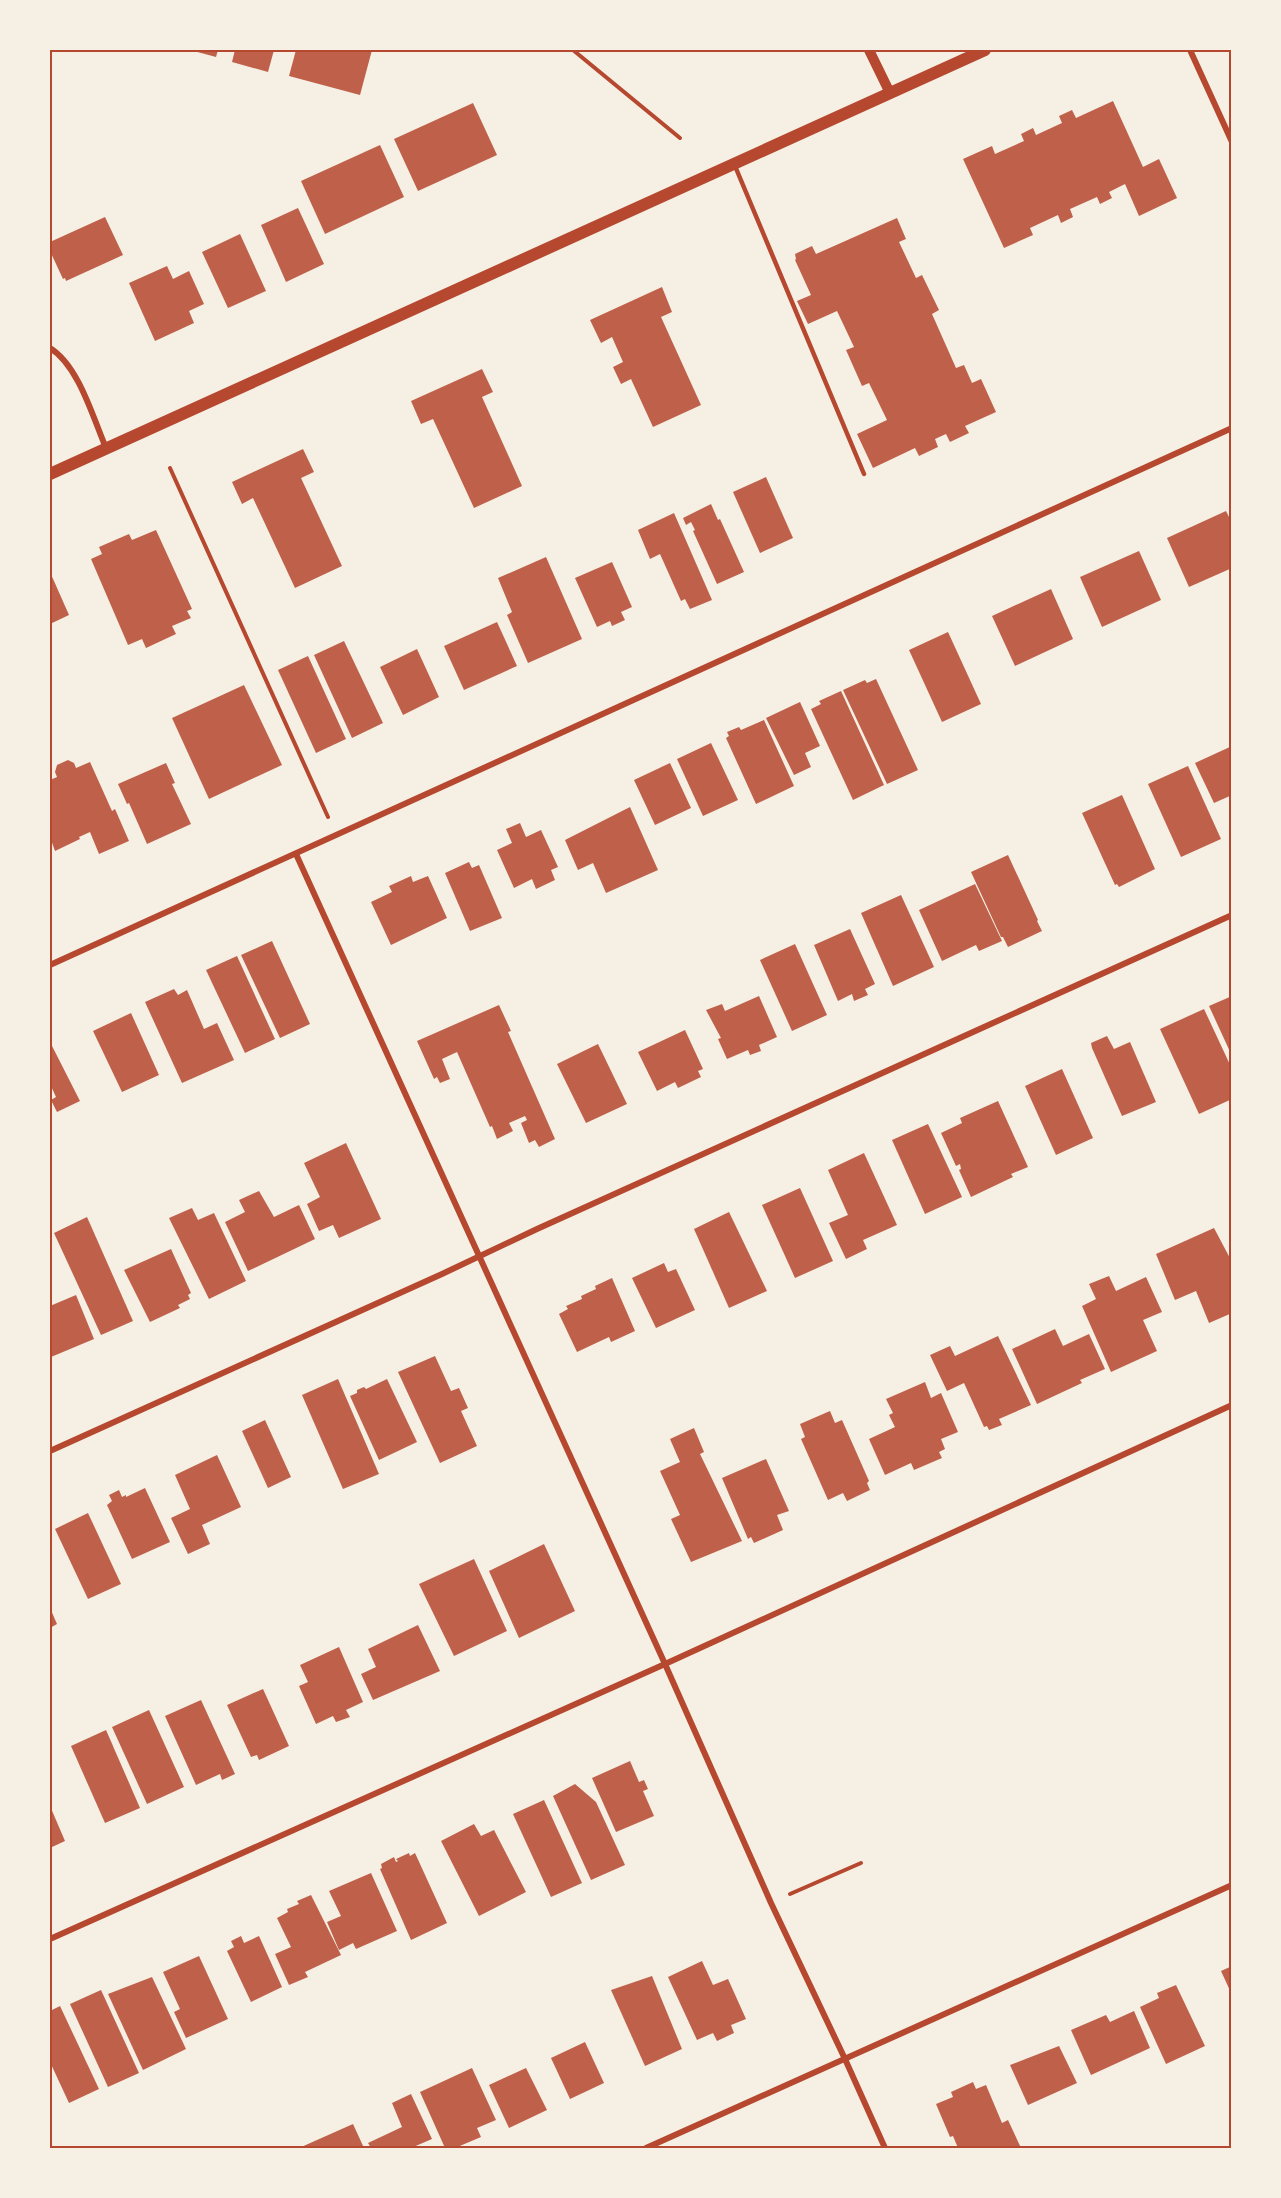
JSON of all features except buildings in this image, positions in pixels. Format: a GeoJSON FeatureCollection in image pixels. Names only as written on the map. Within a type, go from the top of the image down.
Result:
{"type":"FeatureCollection","features":[{"type":"Feature","properties":{"kind":"main road"},"geometry":{"type":"LineString","coordinates":[[50,474],[985,50]]}},
{"type":"Feature","properties":{"kind":"street"},"geometry":{"type":"LineString","coordinates":[[869,50],[890,93]]}},
{"type":"Feature","properties":{"kind":"street"},"geometry":{"type":"LineString","coordinates":[[1190,50],[1232,142]]}},
{"type":"Feature","properties":{"kind":"street"},"geometry":{"type":"LineString","coordinates":[[50,348],[66,362],[85,396],[106,448]]}},
{"type":"Feature","properties":{"kind":"street"},"geometry":{"type":"LineString","coordinates":[[50,964],[1232,428]]}},
{"type":"Feature","properties":{"kind":"street"},"geometry":{"type":"LineString","coordinates":[[296,854],[665,1664],[771,1903],[885,2148]]}},
{"type":"Feature","properties":{"kind":"street"},"geometry":{"type":"LineString","coordinates":[[50,1450],[1232,915]]}},
{"type":"Feature","properties":{"kind":"street"},"geometry":{"type":"LineString","coordinates":[[50,1939],[665,1664],[1232,1405]]}},
{"type":"Feature","properties":{"kind":"street"},"geometry":{"type":"LineString","coordinates":[[646,2148],[1232,1885]]}},
{"type":"Feature","properties":{"kind":"lane"},"geometry":{"type":"LineString","coordinates":[[734,164],[864,474]]}},
{"type":"Feature","properties":{"kind":"path"},"geometry":{"type":"LineString","coordinates":[[573,50],[680,138]]}},
{"type":"Feature","properties":{"kind":"path"},"geometry":{"type":"LineString","coordinates":[[170,468],[336,834]]}},
{"type":"Feature","properties":{"kind":"path"},"geometry":{"type":"LineString","coordinates":[[771,1903],[861,1863]]}}]}
